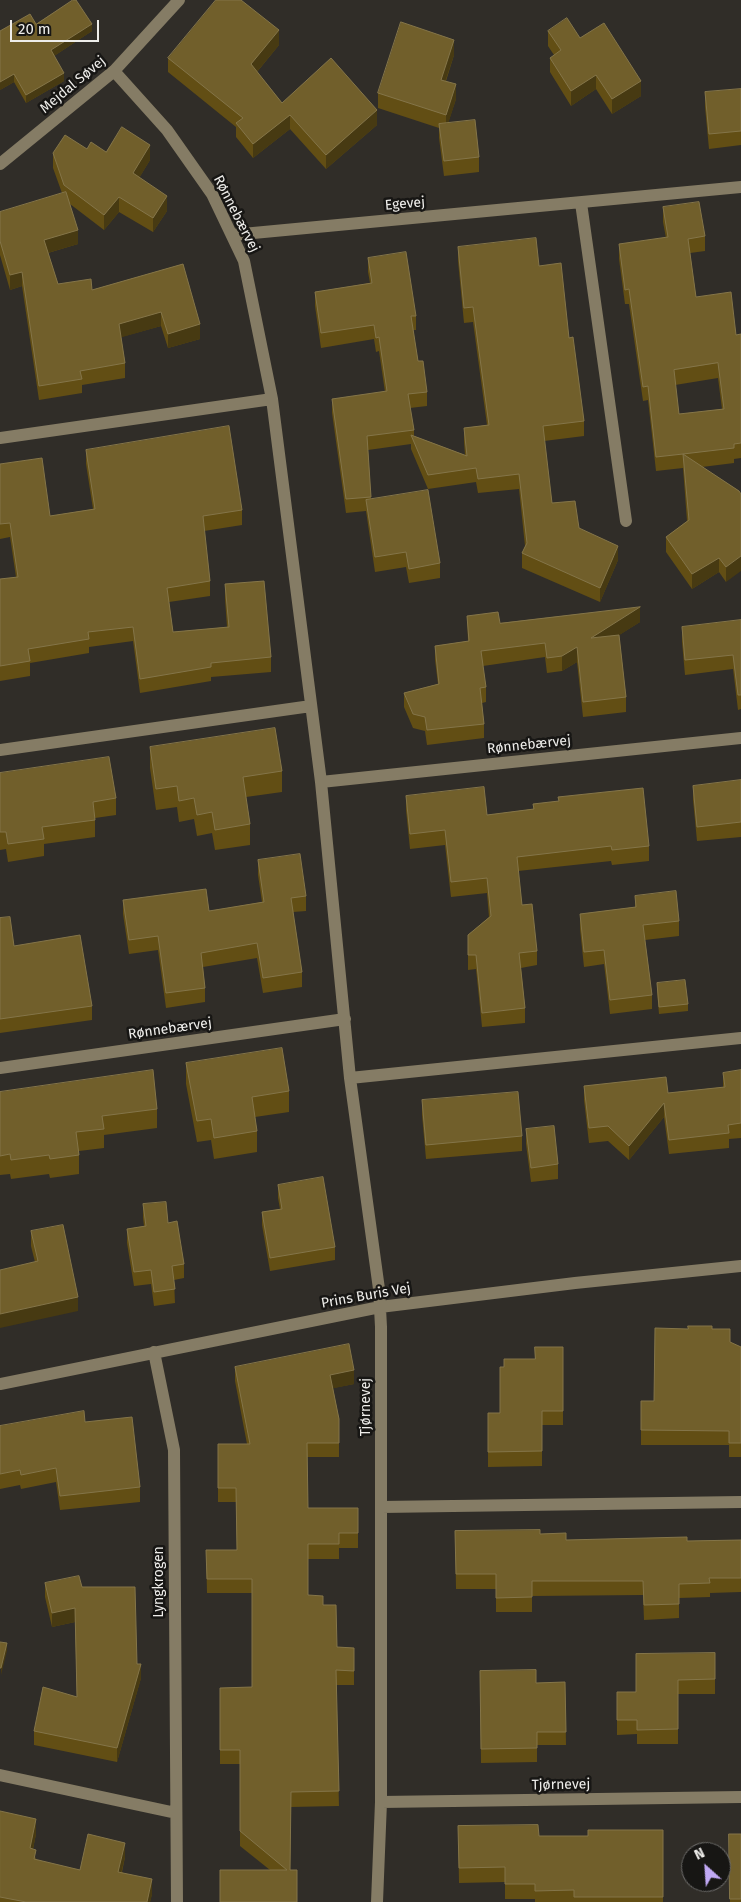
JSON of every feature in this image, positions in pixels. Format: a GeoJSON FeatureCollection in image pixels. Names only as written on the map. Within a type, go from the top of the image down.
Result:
{"type":"FeatureCollection","features":[{"type":"Feature","properties":{"kind":"street","name":"Mejdal Søvej"},"geometry":{"type":"LineString","coordinates":[[0,164],[114,71],[179,0]]}},
{"type":"Feature","properties":{"kind":"street","name":"Rønnebærvej"},"geometry":{"type":"LineString","coordinates":[[114,71],[167,130],[212,194],[244,261],[272,399],[321,782],[350,1078],[380,1307]]}},
{"type":"Feature","properties":{"kind":"street","name":"Egevej"},"geometry":{"type":"LineString","coordinates":[[232,235],[741,187]]}},
{"type":"Feature","properties":{"kind":"street"},"geometry":{"type":"LineString","coordinates":[[582,202],[626,521]]}},
{"type":"Feature","properties":{"kind":"street"},"geometry":{"type":"LineString","coordinates":[[0,438],[272,399]]}},
{"type":"Feature","properties":{"kind":"street"},"geometry":{"type":"LineString","coordinates":[[0,750],[311,706]]}},
{"type":"Feature","properties":{"kind":"street","name":"Rønnebærvej"},"geometry":{"type":"LineString","coordinates":[[321,782],[741,738]]}},
{"type":"Feature","properties":{"kind":"street","name":"Rønnebærvej"},"geometry":{"type":"LineString","coordinates":[[0,1068],[345,1019]]}},
{"type":"Feature","properties":{"kind":"street"},"geometry":{"type":"LineString","coordinates":[[350,1078],[741,1038]]}},
{"type":"Feature","properties":{"kind":"street","name":"Prins Buris Vej"},"geometry":{"type":"LineString","coordinates":[[0,1384],[380,1307],[575,1283],[741,1266]]}},
{"type":"Feature","properties":{"kind":"street","name":"Tjørnevej"},"geometry":{"type":"LineString","coordinates":[[377,1902],[381,1802],[380,1307]]}},
{"type":"Feature","properties":{"kind":"street","name":"Lyngkrogen"},"geometry":{"type":"LineString","coordinates":[[154,1352],[174,1450],[177,1902]]}},
{"type":"Feature","properties":{"kind":"street"},"geometry":{"type":"LineString","coordinates":[[381,1507],[741,1502]]}},
{"type":"Feature","properties":{"kind":"street"},"geometry":{"type":"LineString","coordinates":[[0,1775],[176,1812]]}},
{"type":"Feature","properties":{"kind":"street","name":"Tjørnevej"},"geometry":{"type":"LineString","coordinates":[[381,1802],[741,1798]]}},
{"type":"Feature","properties":{"kind":"building"},"geometry":{"type":"Polygon","coordinates":[[[73,0],[76,0],[92,24],[51,50],[64,73],[26,95],[14,74],[0,82],[0,31],[30,14],[36,24],[73,0]]]}},
{"type":"Feature","properties":{"kind":"building"},"geometry":{"type":"Polygon","coordinates":[[[216,0],[241,0],[279,30],[251,64],[282,103],[331,58],[377,110],[326,155],[290,115],[253,144],[236,123],[243,118],[168,58],[216,0]]]}},
{"type":"Feature","properties":{"kind":"building"},"geometry":{"type":"Polygon","coordinates":[[[567,18],[580,38],[604,23],[641,81],[612,99],[596,75],[571,91],[550,58],[561,50],[548,31],[567,18]]]}},
{"type":"Feature","properties":{"kind":"building"},"geometry":{"type":"Polygon","coordinates":[[[401,22],[454,40],[441,80],[456,84],[446,115],[378,93],[401,22]]]}},
{"type":"Feature","properties":{"kind":"building"},"geometry":{"type":"Polygon","coordinates":[[[741,89],[741,131],[709,134],[705,92],[741,89]]]}},
{"type":"Feature","properties":{"kind":"building"},"geometry":{"type":"Polygon","coordinates":[[[475,120],[479,157],[444,161],[439,124],[475,120]]]}},
{"type":"Feature","properties":{"kind":"building"},"geometry":{"type":"Polygon","coordinates":[[[122,127],[150,145],[133,173],[167,196],[153,218],[119,197],[104,215],[64,185],[53,153],[65,135],[87,149],[91,142],[106,152],[122,127]]]}},
{"type":"Feature","properties":{"kind":"building"},"geometry":{"type":"Polygon","coordinates":[[[66,192],[78,230],[44,240],[58,284],[91,279],[92,290],[183,264],[200,324],[168,334],[161,312],[119,324],[125,363],[80,371],[82,379],[39,386],[22,272],[10,275],[0,241],[0,212],[66,192]]]}},
{"type":"Feature","properties":{"kind":"building"},"geometry":{"type":"Polygon","coordinates":[[[699,202],[705,236],[688,239],[696,297],[731,292],[736,335],[741,334],[741,443],[734,444],[734,448],[656,457],[648,386],[643,387],[629,289],[625,290],[619,244],[668,237],[663,207],[699,202]],[[718,363],[674,370],[679,414],[724,409],[718,363]]]}},
{"type":"Feature","properties":{"kind":"building"},"geometry":{"type":"Polygon","coordinates":[[[536,238],[539,266],[561,263],[569,338],[573,337],[584,421],[543,426],[552,503],[575,501],[579,528],[618,546],[600,588],[522,553],[527,543],[519,474],[478,479],[476,468],[428,475],[411,435],[467,456],[464,428],[489,425],[473,307],[464,308],[458,247],[536,238]]]}},
{"type":"Feature","properties":{"kind":"building"},"geometry":{"type":"Polygon","coordinates":[[[406,252],[416,316],[411,316],[418,361],[423,361],[427,392],[408,394],[414,430],[367,436],[371,497],[346,499],[332,399],[387,391],[379,337],[376,338],[374,325],[321,333],[315,292],[372,283],[368,258],[406,252]]]}},
{"type":"Feature","properties":{"kind":"building"},"geometry":{"type":"Polygon","coordinates":[[[229,426],[242,510],[203,516],[210,581],[167,588],[173,632],[229,627],[225,584],[264,581],[271,657],[211,663],[211,667],[140,679],[133,627],[88,632],[89,639],[28,649],[30,661],[0,666],[0,579],[18,577],[10,523],[0,524],[0,464],[42,458],[50,516],[95,509],[86,450],[229,426]]]}},
{"type":"Feature","properties":{"kind":"building"},"geometry":{"type":"Polygon","coordinates":[[[683,454],[741,494],[741,556],[726,567],[719,558],[692,574],[666,537],[689,520],[683,454]]]}},
{"type":"Feature","properties":{"kind":"building"},"geometry":{"type":"Polygon","coordinates":[[[428,490],[440,563],[409,569],[406,552],[375,557],[366,500],[428,490]]]}},
{"type":"Feature","properties":{"kind":"building"},"geometry":{"type":"Polygon","coordinates":[[[640,607],[591,638],[619,635],[626,697],[583,702],[577,647],[562,656],[547,658],[545,643],[481,651],[486,687],[480,688],[484,724],[427,730],[425,717],[413,714],[404,693],[439,684],[435,646],[469,641],[467,616],[498,612],[500,623],[640,607]]]}},
{"type":"Feature","properties":{"kind":"building"},"geometry":{"type":"Polygon","coordinates":[[[741,620],[741,695],[738,695],[733,655],[685,660],[682,627],[741,620]]]}},
{"type":"Feature","properties":{"kind":"building"},"geometry":{"type":"Polygon","coordinates":[[[275,728],[282,771],[243,777],[250,824],[215,830],[212,812],[197,815],[194,798],[179,801],[177,786],[156,789],[150,747],[275,728]]]}},
{"type":"Feature","properties":{"kind":"building"},"geometry":{"type":"Polygon","coordinates":[[[109,757],[116,798],[93,802],[95,820],[42,827],[44,839],[8,844],[6,832],[0,832],[0,773],[109,757]]]}},
{"type":"Feature","properties":{"kind":"building"},"geometry":{"type":"Polygon","coordinates":[[[741,780],[741,822],[697,827],[693,786],[741,780]]]}},
{"type":"Feature","properties":{"kind":"building"},"geometry":{"type":"Polygon","coordinates":[[[484,787],[487,815],[534,809],[533,804],[559,801],[558,797],[643,788],[649,846],[612,850],[611,846],[517,857],[522,905],[532,904],[537,951],[519,953],[525,1008],[482,1013],[476,955],[468,955],[468,935],[491,916],[487,878],[451,882],[445,830],[410,834],[406,796],[484,787]]]}},
{"type":"Feature","properties":{"kind":"building"},"geometry":{"type":"Polygon","coordinates":[[[300,854],[306,896],[291,898],[302,972],[263,978],[257,943],[201,953],[205,988],[166,993],[158,936],[129,940],[123,900],[206,889],[209,911],[264,902],[258,860],[300,854]]]}},
{"type":"Feature","properties":{"kind":"building"},"geometry":{"type":"Polygon","coordinates":[[[676,891],[679,921],[643,925],[652,995],[610,1000],[604,950],[584,952],[580,914],[636,907],[635,896],[676,891]]]}},
{"type":"Feature","properties":{"kind":"building"},"geometry":{"type":"Polygon","coordinates":[[[10,917],[14,946],[80,935],[92,1006],[0,1019],[0,918],[10,917]]]}},
{"type":"Feature","properties":{"kind":"building"},"geometry":{"type":"Polygon","coordinates":[[[685,980],[688,1004],[659,1007],[657,983],[685,980]]]}},
{"type":"Feature","properties":{"kind":"building"},"geometry":{"type":"Polygon","coordinates":[[[282,1048],[289,1091],[252,1097],[257,1131],[214,1138],[211,1119],[197,1121],[186,1063],[282,1048]]]}},
{"type":"Feature","properties":{"kind":"building"},"geometry":{"type":"Polygon","coordinates":[[[153,1070],[157,1109],[102,1116],[104,1129],[76,1132],[79,1155],[50,1159],[49,1155],[11,1160],[10,1154],[0,1156],[0,1092],[153,1070]]]}},
{"type":"Feature","properties":{"kind":"building"},"geometry":{"type":"Polygon","coordinates":[[[741,1070],[741,1123],[728,1125],[729,1133],[669,1140],[664,1103],[629,1146],[608,1126],[589,1128],[584,1086],[666,1077],[668,1093],[725,1087],[723,1073],[741,1070]]]}},
{"type":"Feature","properties":{"kind":"building"},"geometry":{"type":"Polygon","coordinates":[[[518,1092],[522,1136],[426,1145],[422,1100],[518,1092]]]}},
{"type":"Feature","properties":{"kind":"building"},"geometry":{"type":"Polygon","coordinates":[[[554,1126],[558,1164],[531,1168],[526,1129],[554,1126]]]}},
{"type":"Feature","properties":{"kind":"building"},"geometry":{"type":"Polygon","coordinates":[[[323,1177],[335,1247],[270,1258],[262,1212],[282,1209],[278,1185],[323,1177]]]}},
{"type":"Feature","properties":{"kind":"building"},"geometry":{"type":"Polygon","coordinates":[[[166,1202],[168,1223],[177,1221],[184,1264],[172,1266],[175,1289],[154,1292],[151,1270],[134,1272],[127,1229],[146,1226],[143,1204],[166,1202]]]}},
{"type":"Feature","properties":{"kind":"building"},"geometry":{"type":"Polygon","coordinates":[[[63,1225],[78,1297],[0,1314],[0,1270],[38,1261],[31,1231],[63,1225]]]}},
{"type":"Feature","properties":{"kind":"building"},"geometry":{"type":"Polygon","coordinates":[[[688,1326],[712,1326],[712,1329],[730,1329],[730,1342],[741,1347],[741,1443],[729,1443],[729,1431],[641,1430],[641,1401],[654,1401],[655,1328],[688,1329],[688,1326]]]}},
{"type":"Feature","properties":{"kind":"building"},"geometry":{"type":"Polygon","coordinates":[[[349,1344],[354,1370],[330,1375],[339,1419],[339,1443],[307,1443],[308,1508],[358,1508],[358,1533],[339,1533],[339,1544],[308,1544],[308,1595],[323,1596],[323,1605],[336,1605],[337,1647],[354,1648],[354,1671],[336,1670],[339,1791],[291,1792],[290,1870],[297,1870],[297,1902],[220,1902],[220,1870],[287,1870],[240,1831],[240,1750],[220,1750],[220,1688],[252,1687],[252,1579],[207,1579],[206,1550],[237,1550],[236,1488],[218,1488],[218,1444],[250,1444],[235,1367],[349,1344]]]}},
{"type":"Feature","properties":{"kind":"building"},"geometry":{"type":"Polygon","coordinates":[[[535,1347],[563,1347],[563,1411],[542,1411],[542,1451],[488,1452],[488,1413],[500,1413],[500,1367],[504,1367],[504,1359],[535,1359],[535,1347]]]}},
{"type":"Feature","properties":{"kind":"building"},"geometry":{"type":"Polygon","coordinates":[[[84,1411],[85,1422],[132,1417],[140,1487],[60,1496],[56,1468],[21,1475],[20,1470],[0,1474],[0,1426],[84,1411]]]}},
{"type":"Feature","properties":{"kind":"building"},"geometry":{"type":"Polygon","coordinates":[[[540,1530],[540,1534],[566,1533],[566,1540],[687,1537],[687,1541],[741,1540],[741,1578],[709,1578],[710,1583],[679,1584],[679,1604],[644,1605],[643,1581],[532,1581],[532,1597],[496,1598],[496,1574],[456,1574],[455,1531],[540,1530]]]}},
{"type":"Feature","properties":{"kind":"building"},"geometry":{"type":"Polygon","coordinates":[[[79,1576],[82,1587],[135,1587],[137,1664],[141,1664],[117,1748],[34,1731],[43,1687],[77,1697],[75,1608],[52,1613],[45,1583],[79,1576]]]}},
{"type":"Feature","properties":{"kind":"building"},"geometry":{"type":"Polygon","coordinates":[[[0,1642],[7,1643],[1,1668],[0,1668],[0,1642]]]}},
{"type":"Feature","properties":{"kind":"building"},"geometry":{"type":"Polygon","coordinates":[[[715,1653],[715,1679],[678,1680],[678,1729],[637,1730],[637,1720],[617,1720],[617,1692],[636,1692],[636,1654],[715,1653]]]}},
{"type":"Feature","properties":{"kind":"building"},"geometry":{"type":"Polygon","coordinates":[[[536,1670],[536,1683],[565,1682],[566,1732],[537,1732],[537,1748],[481,1749],[480,1671],[536,1670]]]}},
{"type":"Feature","properties":{"kind":"building"},"geometry":{"type":"Polygon","coordinates":[[[0,1811],[36,1819],[30,1848],[36,1850],[34,1859],[80,1870],[88,1834],[125,1843],[118,1872],[152,1879],[147,1902],[26,1902],[0,1897],[0,1811]]]}},
{"type":"Feature","properties":{"kind":"building"},"geometry":{"type":"Polygon","coordinates":[[[538,1825],[539,1836],[588,1836],[588,1830],[663,1830],[663,1897],[574,1897],[574,1890],[535,1891],[535,1884],[505,1884],[505,1867],[459,1868],[458,1826],[538,1825]]]}},
{"type":"Feature","properties":{"kind":"building"},"geometry":{"type":"Polygon","coordinates":[[[729,1834],[741,1834],[741,1899],[730,1899],[731,1842],[729,1842],[729,1834]]]}}]}
